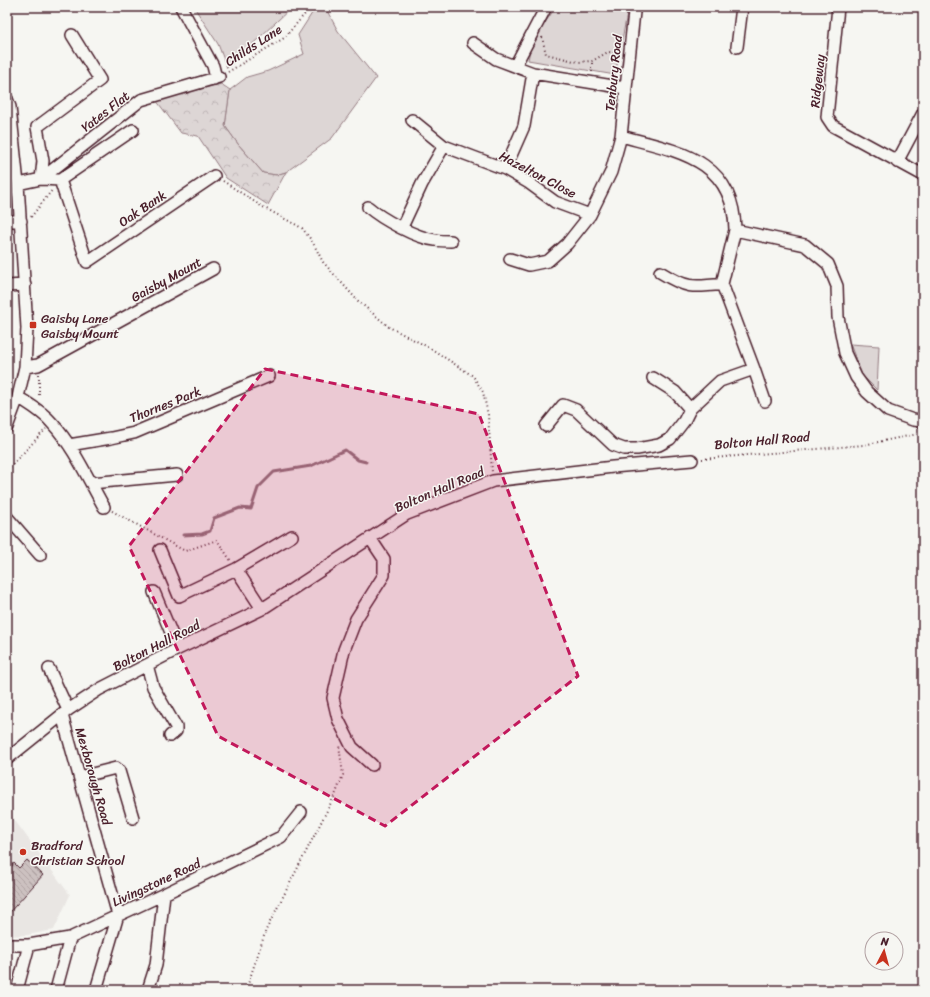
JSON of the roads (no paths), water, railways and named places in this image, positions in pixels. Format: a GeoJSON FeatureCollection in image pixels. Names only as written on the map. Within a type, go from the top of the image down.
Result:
{"type":"FeatureCollection","features":[{"type":"Feature","properties":{"kind":"street","name":"Yates Flat"},"geometry":{"type":"LineString","coordinates":[[41,179],[141,100],[216,78],[213,66],[181,7]]}},
{"type":"Feature","properties":{"kind":"street"},"geometry":{"type":"LineString","coordinates":[[515,66],[546,7]]}},
{"type":"Feature","properties":{"kind":"street"},"geometry":{"type":"LineString","coordinates":[[736,47],[742,7]]}},
{"type":"Feature","properties":{"kind":"street","name":"Ridgeway"},"geometry":{"type":"LineString","coordinates":[[838,7],[827,117],[833,126],[923,175]]}},
{"type":"Feature","properties":{"kind":"street","name":"Tenbury Road"},"geometry":{"type":"LineString","coordinates":[[510,259],[529,265],[548,261],[567,244],[590,215],[611,172],[621,136],[634,12]]}},
{"type":"Feature","properties":{"kind":"street"},"geometry":{"type":"LineString","coordinates":[[41,179],[43,161],[37,127],[100,80],[72,35]]}},
{"type":"Feature","properties":{"kind":"street"},"geometry":{"type":"LineString","coordinates":[[473,43],[496,59],[533,73],[625,88]]}},
{"type":"Feature","properties":{"kind":"street"},"geometry":{"type":"LineString","coordinates":[[505,169],[524,126],[533,73]]}},
{"type":"Feature","properties":{"kind":"street"},"geometry":{"type":"LineString","coordinates":[[7,99],[10,107],[18,184],[27,328],[25,367],[18,397],[7,427]]}},
{"type":"Feature","properties":{"kind":"street"},"geometry":{"type":"LineString","coordinates":[[897,162],[923,113]]}},
{"type":"Feature","properties":{"kind":"street","name":"Hazelton Close"},"geometry":{"type":"LineString","coordinates":[[412,120],[444,146],[505,169],[529,183],[555,202],[590,215]]}},
{"type":"Feature","properties":{"kind":"street"},"geometry":{"type":"LineString","coordinates":[[18,184],[41,179],[60,180],[133,130]]}},
{"type":"Feature","properties":{"kind":"street"},"geometry":{"type":"LineString","coordinates":[[621,136],[682,153],[704,164],[721,182],[730,199],[734,215],[734,230],[722,284],[765,401]]}},
{"type":"Feature","properties":{"kind":"street"},"geometry":{"type":"LineString","coordinates":[[402,228],[422,184],[444,146]]}},
{"type":"Feature","properties":{"kind":"street","name":"Oak Bank"},"geometry":{"type":"LineString","coordinates":[[60,180],[87,262],[214,176]]}},
{"type":"Feature","properties":{"kind":"street"},"geometry":{"type":"LineString","coordinates":[[368,206],[378,215],[412,233],[434,240],[451,241]]}},
{"type":"Feature","properties":{"kind":"street"},"geometry":{"type":"LineString","coordinates":[[7,221],[21,221]]}},
{"type":"Feature","properties":{"kind":"street"},"geometry":{"type":"LineString","coordinates":[[734,230],[805,245],[828,264],[837,286],[838,317],[845,353],[856,377],[867,392],[888,411],[913,420],[923,421]]}},
{"type":"Feature","properties":{"kind":"street","name":"Gaisby Mount"},"geometry":{"type":"LineString","coordinates":[[25,367],[38,365],[213,270]]}},
{"type":"Feature","properties":{"kind":"street"},"geometry":{"type":"LineString","coordinates":[[660,272],[677,282],[697,287],[722,284]]}},
{"type":"Feature","properties":{"kind":"street"},"geometry":{"type":"LineString","coordinates":[[7,286],[25,285]]}},
{"type":"Feature","properties":{"kind":"street"},"geometry":{"type":"LineString","coordinates":[[546,426],[563,405],[576,410],[613,445],[624,449],[637,449],[659,445],[670,439],[690,409],[720,381],[754,369]]}},
{"type":"Feature","properties":{"kind":"street","name":"Thornes Park"},"geometry":{"type":"LineString","coordinates":[[69,445],[134,433],[268,376]]}},
{"type":"Feature","properties":{"kind":"street"},"geometry":{"type":"LineString","coordinates":[[653,378],[675,392],[690,409]]}},
{"type":"Feature","properties":{"kind":"street"},"geometry":{"type":"LineString","coordinates":[[18,397],[39,411],[52,423],[69,445],[104,507]]}},
{"type":"Feature","properties":{"kind":"street","name":"Bolton Hall Road"},"geometry":{"type":"LineString","coordinates":[[7,758],[65,713],[100,689],[178,649],[262,609],[407,514],[493,481],[613,467],[692,460]]}},
{"type":"Feature","properties":{"kind":"street"},"geometry":{"type":"LineString","coordinates":[[91,483],[177,475]]}},
{"type":"Feature","properties":{"kind":"street"},"geometry":{"type":"LineString","coordinates":[[7,517],[40,555]]}},
{"type":"Feature","properties":{"kind":"street"},"geometry":{"type":"LineString","coordinates":[[160,550],[179,596],[236,569],[292,536]]}},
{"type":"Feature","properties":{"kind":"street"},"geometry":{"type":"LineString","coordinates":[[370,538],[384,559],[384,575],[356,619],[344,650],[333,698],[338,719],[352,747],[372,765]]}},
{"type":"Feature","properties":{"kind":"street"},"geometry":{"type":"LineString","coordinates":[[236,569],[262,609]]}},
{"type":"Feature","properties":{"kind":"street"},"geometry":{"type":"LineString","coordinates":[[154,592],[178,649]]}},
{"type":"Feature","properties":{"kind":"street"},"geometry":{"type":"LineString","coordinates":[[147,665],[153,687],[176,727],[176,731],[170,736]]}},
{"type":"Feature","properties":{"kind":"street","name":"Mexborough Road"},"geometry":{"type":"LineString","coordinates":[[49,669],[65,713],[80,777],[118,915]]}},
{"type":"Feature","properties":{"kind":"street"},"geometry":{"type":"LineString","coordinates":[[80,777],[116,768],[119,772],[133,818]]}},
{"type":"Feature","properties":{"kind":"street","name":"Livingstone Road"},"geometry":{"type":"LineString","coordinates":[[7,945],[28,945],[70,938],[281,837],[301,812]]}},
{"type":"Feature","properties":{"kind":"street"},"geometry":{"type":"LineString","coordinates":[[148,990],[156,966],[164,894]]}},
{"type":"Feature","properties":{"kind":"street"},"geometry":{"type":"LineString","coordinates":[[96,990],[118,915]]}},
{"type":"Feature","properties":{"kind":"street"},"geometry":{"type":"LineString","coordinates":[[56,990],[70,938]]}},
{"type":"Feature","properties":{"kind":"street"},"geometry":{"type":"LineString","coordinates":[[16,990],[28,945]]}},
{"type":"Feature","properties":{"kind":"waterway"},"geometry":{"type":"LineString","coordinates":[[183,535],[202,534],[210,531],[214,518],[240,508],[251,509],[258,488],[274,472],[311,466],[345,450],[358,460],[366,462]]}},
{"type":"Feature","properties":{"kind":"place","name":"Gaisby Lane Gaisby Mount"},"geometry":{"type":"Point","coordinates":[33,325]}},
{"type":"Feature","properties":{"kind":"place","name":"Bradford Christian School"},"geometry":{"type":"Point","coordinates":[23,852]}}]}
